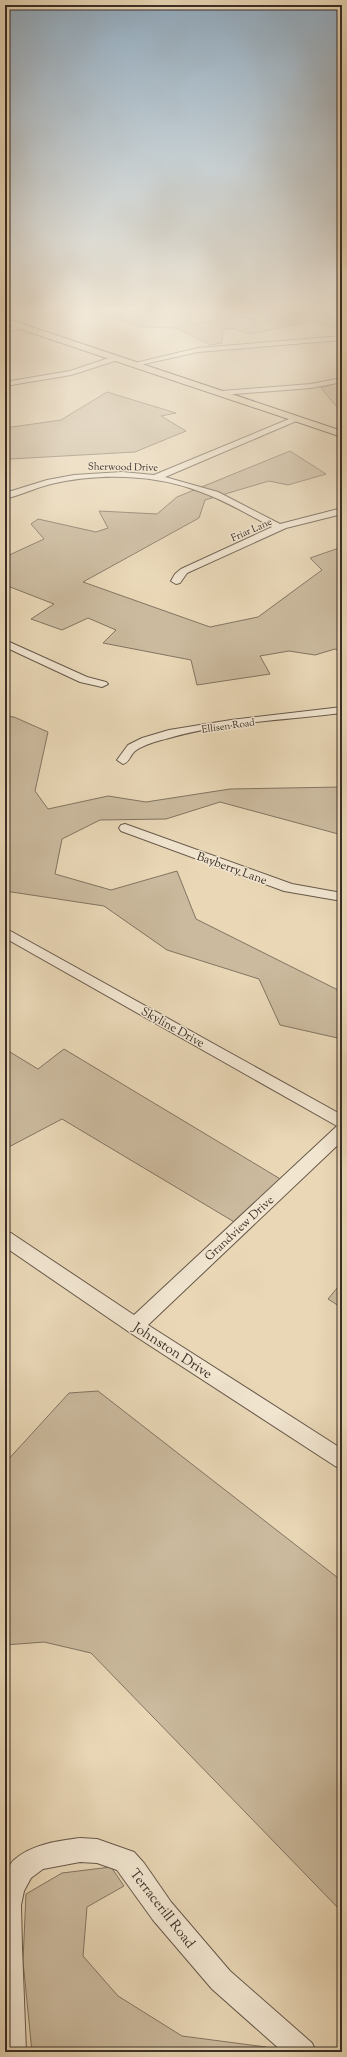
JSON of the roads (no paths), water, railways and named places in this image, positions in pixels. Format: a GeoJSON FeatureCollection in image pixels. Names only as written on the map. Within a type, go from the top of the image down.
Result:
{"type":"FeatureCollection","features":[{"type":"Feature","properties":{"kind":"main road"},"geometry":{"type":"LineString","coordinates":[[248,402],[342,434]]}},
{"type":"Feature","properties":{"kind":"street"},"geometry":{"type":"LineString","coordinates":[[156,477],[297,419]]}},
{"type":"Feature","properties":{"kind":"street","name":"Sherwood Drive"},"geometry":{"type":"LineString","coordinates":[[5,496],[48,482],[80,477],[120,475],[156,477],[193,486],[211,493],[280,528]]}},
{"type":"Feature","properties":{"kind":"street","name":"Friar Lane"},"geometry":{"type":"LineString","coordinates":[[176,581],[178,576],[184,571],[280,528],[342,510]]}},
{"type":"Feature","properties":{"kind":"street"},"geometry":{"type":"LineString","coordinates":[[5,643],[84,680],[102,684]]}},
{"type":"Feature","properties":{"kind":"street","name":"Ellisen Road"},"geometry":{"type":"LineString","coordinates":[[123,760],[132,747],[147,740],[222,725],[342,710]]}},
{"type":"Feature","properties":{"kind":"street","name":"Bayberry Lane"},"geometry":{"type":"LineString","coordinates":[[125,828],[289,888],[342,897]]}},
{"type":"Feature","properties":{"kind":"street","name":"Skyline Drive"},"geometry":{"type":"LineString","coordinates":[[5,932],[342,1122]]}},
{"type":"Feature","properties":{"kind":"street","name":"Grandview Drive"},"geometry":{"type":"LineString","coordinates":[[135,1326],[342,1131]]}},
{"type":"Feature","properties":{"kind":"street","name":"Johnston Drive"},"geometry":{"type":"LineString","coordinates":[[5,1238],[135,1326],[342,1460]]}},
{"type":"Feature","properties":{"kind":"street","name":"Terracerill Road"},"geometry":{"type":"LineString","coordinates":[[13,2052],[9,1947],[9,1905],[12,1888],[22,1869],[35,1860],[48,1854],[80,1850],[97,1852],[125,1861],[221,1980],[303,2052]]}}]}
